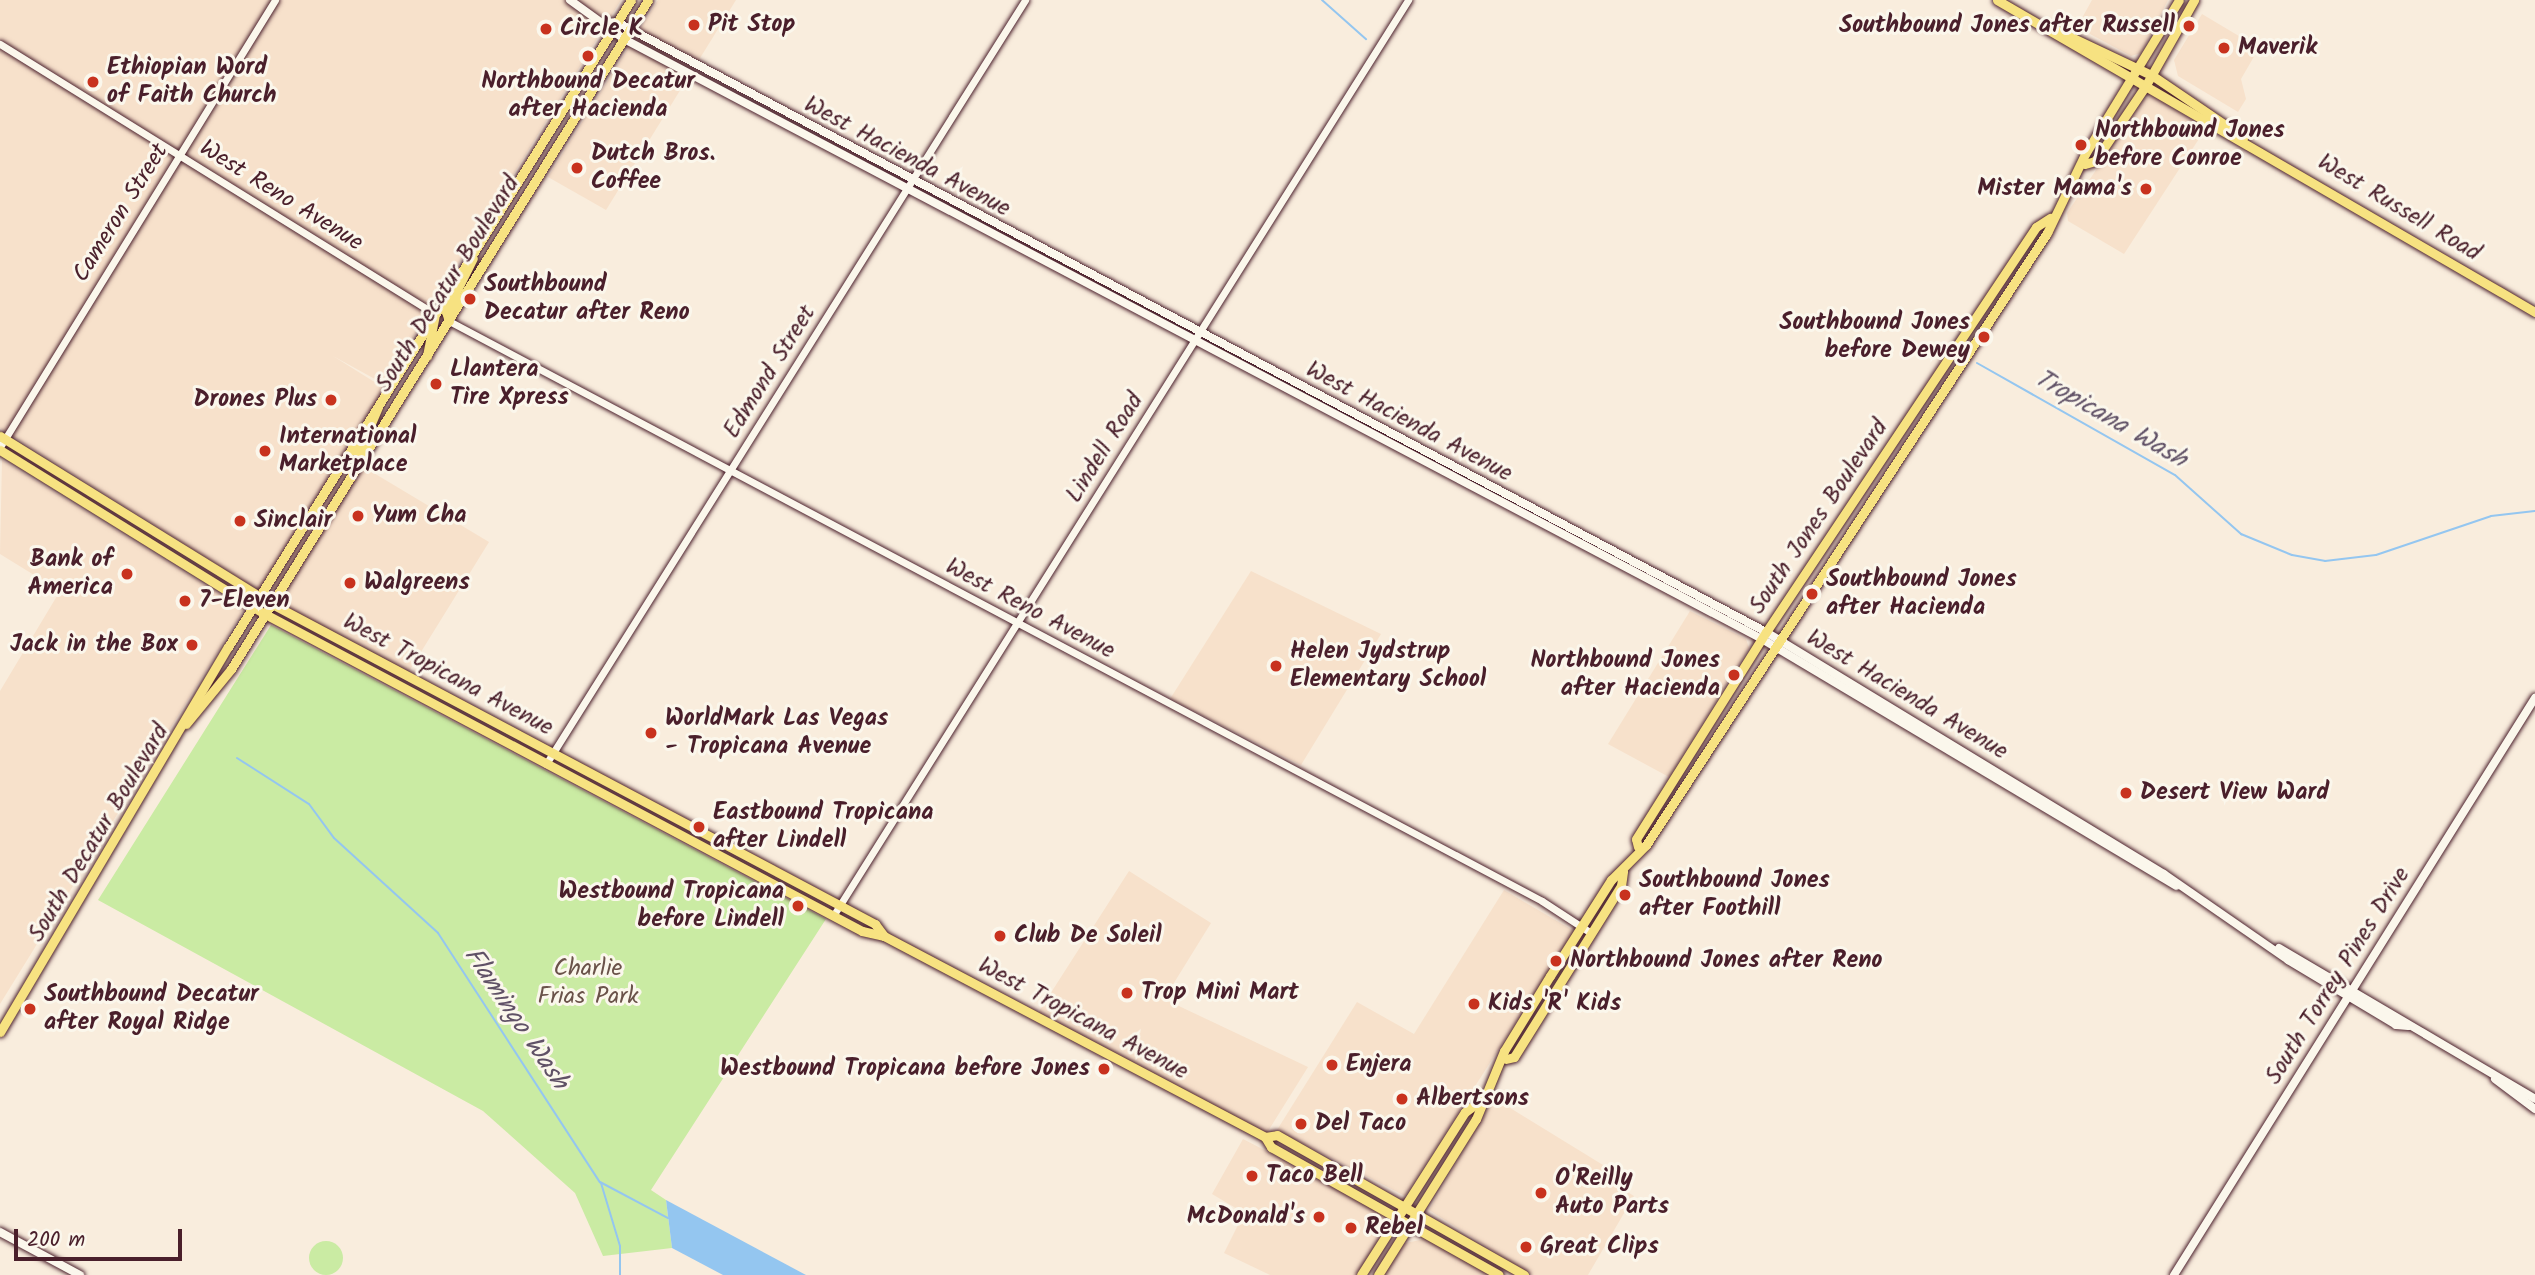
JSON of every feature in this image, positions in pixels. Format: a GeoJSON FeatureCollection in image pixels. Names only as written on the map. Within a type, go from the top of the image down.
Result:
{"type":"FeatureCollection","features":[{"type":"Feature","properties":{"kind":"main road","name":"West Hacienda Avenue"},"geometry":{"type":"LineString","coordinates":[[570,0],[612,25],[629,30],[702,75]]}},
{"type":"Feature","properties":{"kind":"main road","name":"South Decatur Boulevard"},"geometry":{"type":"LineString","coordinates":[[0,1032],[186,724],[253,607],[474,253],[612,25],[631,0]]}},
{"type":"Feature","properties":{"kind":"main road","name":"South Decatur Boulevard"},"geometry":{"type":"LineString","coordinates":[[186,724],[196,721],[272,604],[648,0]]}},
{"type":"Feature","properties":{"kind":"main road","name":"West Russell Road"},"geometry":{"type":"LineString","coordinates":[[1997,0],[2243,137],[2535,312]]}},
{"type":"Feature","properties":{"kind":"main road","name":"South Jones Boulevard"},"geometry":{"type":"LineString","coordinates":[[1506,1059],[1504,1051],[1582,926],[1638,848],[1646,845],[1774,642],[2047,233],[2050,218],[2085,164],[2084,155],[2140,69],[2179,0]]}},
{"type":"Feature","properties":{"kind":"main road","name":"South Jones Boulevard"},"geometry":{"type":"LineString","coordinates":[[2085,164],[2095,161],[2152,76],[2194,0]]}},
{"type":"Feature","properties":{"kind":"main road","name":"West Hacienda Avenue"},"geometry":{"type":"LineString","coordinates":[[612,25],[624,39],[702,75],[1764,636],[2495,1079],[2535,1099]]}},
{"type":"Feature","properties":{"kind":"main road","name":"West Russell Road"},"geometry":{"type":"LineString","coordinates":[[2045,26],[2140,69],[2243,137]]}},
{"type":"Feature","properties":{"kind":"main road","name":"South Jones Boulevard"},"geometry":{"type":"LineString","coordinates":[[1638,848],[1636,839],[1764,636],[2036,227],[2050,218]]}},
{"type":"Feature","properties":{"kind":"main road"},"geometry":{"type":"LineString","coordinates":[[449,321],[446,312],[471,271],[474,253]]}},
{"type":"Feature","properties":{"kind":"main road"},"geometry":{"type":"LineString","coordinates":[[1982,330],[1990,296]]}},
{"type":"Feature","properties":{"kind":"main road"},"geometry":{"type":"LineString","coordinates":[[427,356],[435,314]]}},
{"type":"Feature","properties":{"kind":"main road"},"geometry":{"type":"LineString","coordinates":[[356,469],[378,406]]}},
{"type":"Feature","properties":{"kind":"main road","name":"West Tropicana Avenue"},"geometry":{"type":"LineString","coordinates":[[1,443],[131,531],[265,614],[833,916],[884,936],[1265,1137],[1271,1147],[1400,1215],[1499,1275]]}},
{"type":"Feature","properties":{"kind":"main road","name":"West Tropicana Avenue"},"geometry":{"type":"LineString","coordinates":[[1,443],[272,604],[839,905],[884,936]]}},
{"type":"Feature","properties":{"kind":"main road"},"geometry":{"type":"LineString","coordinates":[[331,509],[347,470],[344,460]]}},
{"type":"Feature","properties":{"kind":"main road"},"geometry":{"type":"LineString","coordinates":[[131,531],[190,554]]}},
{"type":"Feature","properties":{"kind":"main road"},"geometry":{"type":"LineString","coordinates":[[429,702],[435,691]]}},
{"type":"Feature","properties":{"kind":"main road","name":"South Torrey Pines Drive"},"geometry":{"type":"LineString","coordinates":[[2174,1275],[2535,698]]}},
{"type":"Feature","properties":{"kind":"main road"},"geometry":{"type":"LineString","coordinates":[[1680,769],[1690,775]]}},
{"type":"Feature","properties":{"kind":"main road"},"geometry":{"type":"LineString","coordinates":[[627,807],[633,795]]}},
{"type":"Feature","properties":{"kind":"main road"},"geometry":{"type":"LineString","coordinates":[[728,860],[734,849]]}},
{"type":"Feature","properties":{"kind":"main road","name":"South Jones Boulevard"},"geometry":{"type":"LineString","coordinates":[[1378,1275],[1476,1119],[1480,1101],[1506,1059],[1514,1057],[1621,886],[1623,871]]}},
{"type":"Feature","properties":{"kind":"main road","name":"West Hacienda Avenue"},"geometry":{"type":"LineString","coordinates":[[2495,1079],[2535,1110]]}},
{"type":"Feature","properties":{"kind":"main road","name":"South Jones Boulevard"},"geometry":{"type":"LineString","coordinates":[[1361,1275],[1465,1112],[1480,1101]]}},
{"type":"Feature","properties":{"kind":"main road","name":"West Tropicana Avenue"},"geometry":{"type":"LineString","coordinates":[[1265,1137],[1277,1135],[1407,1204],[1524,1275]]}},
{"type":"Feature","properties":{"kind":"main road"},"geometry":{"type":"LineString","coordinates":[[0,1232],[80,1275]]}},
{"type":"Feature","properties":{"kind":"street","name":"Cameron Street"},"geometry":{"type":"LineString","coordinates":[[1,443],[275,0]]}},
{"type":"Feature","properties":{"kind":"street","name":"Edmond Street"},"geometry":{"type":"LineString","coordinates":[[546,764],[1025,0]]}},
{"type":"Feature","properties":{"kind":"street","name":"Lindell Road"},"geometry":{"type":"LineString","coordinates":[[833,916],[1408,0]]}},
{"type":"Feature","properties":{"kind":"street","name":"West Reno Avenue"},"geometry":{"type":"LineString","coordinates":[[0,44],[435,314]]}},
{"type":"Feature","properties":{"kind":"street","name":"West Reno Avenue"},"geometry":{"type":"LineString","coordinates":[[449,321],[1591,933]]}},
{"type":"Feature","properties":{"kind":"shaded area"},"geometry":{"type":"Polygon","coordinates":[[[0,0],[621,0],[384,384],[333,356],[392,393],[352,460],[489,542],[403,681],[0,428],[0,0]]]}},
{"type":"Feature","properties":{"kind":"shaded area"},"geometry":{"type":"Polygon","coordinates":[[[658,0],[736,0],[606,210],[548,177],[658,0]]]}},
{"type":"Feature","properties":{"kind":"shaded area"},"geometry":{"type":"Polygon","coordinates":[[[2092,0],[2168,0],[2141,53],[2131,56],[2077,27],[2092,0]]]}},
{"type":"Feature","properties":{"kind":"shaded area"},"geometry":{"type":"Polygon","coordinates":[[[2202,14],[2259,48],[2241,79],[2246,99],[2238,112],[2178,76],[2174,60],[2202,14]]]}},
{"type":"Feature","properties":{"kind":"shaded area"},"geometry":{"type":"Polygon","coordinates":[[[2152,96],[2206,128],[2124,254],[2068,221],[2067,213],[2144,99],[2152,96]]]}},
{"type":"Feature","properties":{"kind":"shaded area"},"geometry":{"type":"Polygon","coordinates":[[[2,460],[244,609],[0,1004],[0,691],[60,591],[0,554],[2,460]]]}},
{"type":"Feature","properties":{"kind":"shaded area","name":"Helen Jydstrup Elementary School"},"geometry":{"type":"Polygon","coordinates":[[[1251,571],[1381,634],[1301,765],[1170,699],[1251,571]]]}},
{"type":"Feature","properties":{"kind":"shaded area"},"geometry":{"type":"Polygon","coordinates":[[[1690,611],[1746,639],[1749,648],[1669,777],[1608,744],[1690,611]]]}},
{"type":"Feature","properties":{"kind":"shaded area"},"geometry":{"type":"Polygon","coordinates":[[[1129,871],[1211,923],[1164,999],[1308,1067],[1265,1136],[1036,1016],[1129,871]]]}},
{"type":"Feature","properties":{"kind":"shaded area"},"geometry":{"type":"Polygon","coordinates":[[[1504,890],[1574,931],[1405,1196],[1277,1130],[1357,1002],[1414,1034],[1504,890]]]}},
{"type":"Feature","properties":{"kind":"shaded area"},"geometry":{"type":"Polygon","coordinates":[[[1494,1098],[1603,1165],[1606,1179],[1634,1196],[1588,1275],[1532,1275],[1429,1210],[1494,1098]]]}},
{"type":"Feature","properties":{"kind":"shaded area"},"geometry":{"type":"Polygon","coordinates":[[[1243,1139],[1393,1217],[1356,1275],[1270,1275],[1224,1253],[1244,1213],[1212,1194],[1243,1139]]]}},
{"type":"Feature","properties":{"kind":"shaded area"},"geometry":{"type":"Polygon","coordinates":[[[1431,1238],[1490,1275],[1384,1275],[1405,1243],[1431,1238]]]}},
{"type":"Feature","properties":{"kind":"green space","name":"Charlie Frias Park"},"geometry":{"type":"Polygon","coordinates":[[[271,625],[826,919],[651,1190],[666,1200],[672,1248],[603,1256],[575,1193],[483,1111],[98,900],[271,625]]]}},
{"type":"Feature","properties":{"kind":"green space"},"geometry":{"type":"Polygon","coordinates":[[[326,1241],[338,1246],[343,1258],[338,1270],[326,1275],[314,1270],[309,1258],[314,1246],[326,1241]]]}},
{"type":"Feature","properties":{"kind":"water"},"geometry":{"type":"Polygon","coordinates":[[[666,1200],[806,1275],[723,1275],[672,1248],[666,1200]]]}},
{"type":"Feature","properties":{"kind":"waterway","name":"Tropicana Wash"},"geometry":{"type":"LineString","coordinates":[[1322,0],[1366,39]]}},
{"type":"Feature","properties":{"kind":"waterway","name":"Tropicana Wash"},"geometry":{"type":"LineString","coordinates":[[1977,363],[2175,475],[2241,534],[2292,555],[2325,561],[2376,555],[2491,516],[2535,511]]}},
{"type":"Feature","properties":{"kind":"waterway","name":"Flamingo Wash"},"geometry":{"type":"LineString","coordinates":[[237,758],[309,804],[334,838],[438,933],[600,1182],[668,1218]]}},
{"type":"Feature","properties":{"kind":"waterway"},"geometry":{"type":"LineString","coordinates":[[601,1183],[620,1246],[620,1275]]}},
{"type":"Feature","properties":{"kind":"place","name":"Pit Stop"},"geometry":{"type":"Point","coordinates":[694,25]}},
{"type":"Feature","properties":{"kind":"place","name":"Southbound Jones after Russell"},"geometry":{"type":"Point","coordinates":[2189,26]}},
{"type":"Feature","properties":{"kind":"place","name":"Circle K"},"geometry":{"type":"Point","coordinates":[546,29]}},
{"type":"Feature","properties":{"kind":"place","name":"Maverik"},"geometry":{"type":"Point","coordinates":[2224,48]}},
{"type":"Feature","properties":{"kind":"place","name":"Northbound Decatur after Hacienda"},"geometry":{"type":"Point","coordinates":[588,56]}},
{"type":"Feature","properties":{"kind":"place","name":"Ethiopian Word of Faith Church"},"geometry":{"type":"Point","coordinates":[93,82]}},
{"type":"Feature","properties":{"kind":"place","name":"Northbound Jones before Conroe"},"geometry":{"type":"Point","coordinates":[2081,145]}},
{"type":"Feature","properties":{"kind":"place","name":"Dutch Bros. Coffee"},"geometry":{"type":"Point","coordinates":[577,168]}},
{"type":"Feature","properties":{"kind":"place","name":"Mister Mama's"},"geometry":{"type":"Point","coordinates":[2146,189]}},
{"type":"Feature","properties":{"kind":"place","name":"Southbound Decatur after Reno"},"geometry":{"type":"Point","coordinates":[470,299]}},
{"type":"Feature","properties":{"kind":"place","name":"Southbound Jones before Dewey"},"geometry":{"type":"Point","coordinates":[1984,337]}},
{"type":"Feature","properties":{"kind":"place","name":"Llantera Tire Xpress"},"geometry":{"type":"Point","coordinates":[436,384]}},
{"type":"Feature","properties":{"kind":"place","name":"Drones Plus"},"geometry":{"type":"Point","coordinates":[331,400]}},
{"type":"Feature","properties":{"kind":"place","name":"International Marketplace"},"geometry":{"type":"Point","coordinates":[265,451]}},
{"type":"Feature","properties":{"kind":"place","name":"Yum Cha"},"geometry":{"type":"Point","coordinates":[358,516]}},
{"type":"Feature","properties":{"kind":"place","name":"Sinclair"},"geometry":{"type":"Point","coordinates":[240,521]}},
{"type":"Feature","properties":{"kind":"place","name":"Bank of America"},"geometry":{"type":"Point","coordinates":[127,574]}},
{"type":"Feature","properties":{"kind":"place","name":"Walgreens"},"geometry":{"type":"Point","coordinates":[350,583]}},
{"type":"Feature","properties":{"kind":"place","name":"Southbound Jones after Hacienda"},"geometry":{"type":"Point","coordinates":[1812,594]}},
{"type":"Feature","properties":{"kind":"place","name":"7-Eleven"},"geometry":{"type":"Point","coordinates":[185,601]}},
{"type":"Feature","properties":{"kind":"place","name":"Jack in the Box"},"geometry":{"type":"Point","coordinates":[192,645]}},
{"type":"Feature","properties":{"kind":"place","name":"Helen Jydstrup Elementary School"},"geometry":{"type":"Point","coordinates":[1276,666]}},
{"type":"Feature","properties":{"kind":"place","name":"Northbound Jones after Hacienda"},"geometry":{"type":"Point","coordinates":[1734,675]}},
{"type":"Feature","properties":{"kind":"place","name":"WorldMark Las Vegas - Tropicana Avenue"},"geometry":{"type":"Point","coordinates":[651,733]}},
{"type":"Feature","properties":{"kind":"place","name":"Desert View Ward"},"geometry":{"type":"Point","coordinates":[2126,793]}},
{"type":"Feature","properties":{"kind":"place","name":"Eastbound Tropicana after Lindell"},"geometry":{"type":"Point","coordinates":[699,827]}},
{"type":"Feature","properties":{"kind":"place","name":"Southbound Jones after Foothill"},"geometry":{"type":"Point","coordinates":[1625,895]}},
{"type":"Feature","properties":{"kind":"place","name":"Westbound Tropicana before Lindell"},"geometry":{"type":"Point","coordinates":[798,906]}},
{"type":"Feature","properties":{"kind":"place","name":"Club De Soleil"},"geometry":{"type":"Point","coordinates":[1000,936]}},
{"type":"Feature","properties":{"kind":"place","name":"Northbound Jones after Reno"},"geometry":{"type":"Point","coordinates":[1556,961]}},
{"type":"Feature","properties":{"kind":"place","name":"Trop Mini Mart"},"geometry":{"type":"Point","coordinates":[1127,993]}},
{"type":"Feature","properties":{"kind":"place","name":"Kids 'R' Kids"},"geometry":{"type":"Point","coordinates":[1474,1004]}},
{"type":"Feature","properties":{"kind":"place","name":"Southbound Decatur after Royal Ridge"},"geometry":{"type":"Point","coordinates":[30,1009]}},
{"type":"Feature","properties":{"kind":"place","name":"Enjera"},"geometry":{"type":"Point","coordinates":[1332,1065]}},
{"type":"Feature","properties":{"kind":"place","name":"Westbound Tropicana before Jones"},"geometry":{"type":"Point","coordinates":[1104,1069]}},
{"type":"Feature","properties":{"kind":"place","name":"Albertsons"},"geometry":{"type":"Point","coordinates":[1402,1099]}},
{"type":"Feature","properties":{"kind":"place","name":"Del Taco"},"geometry":{"type":"Point","coordinates":[1301,1124]}},
{"type":"Feature","properties":{"kind":"place","name":"Taco Bell"},"geometry":{"type":"Point","coordinates":[1252,1176]}},
{"type":"Feature","properties":{"kind":"place","name":"O'Reilly Auto Parts"},"geometry":{"type":"Point","coordinates":[1541,1193]}},
{"type":"Feature","properties":{"kind":"place","name":"McDonald's"},"geometry":{"type":"Point","coordinates":[1319,1217]}},
{"type":"Feature","properties":{"kind":"place","name":"Rebel"},"geometry":{"type":"Point","coordinates":[1351,1228]}},
{"type":"Feature","properties":{"kind":"place","name":"Great Clips"},"geometry":{"type":"Point","coordinates":[1526,1247]}}]}
